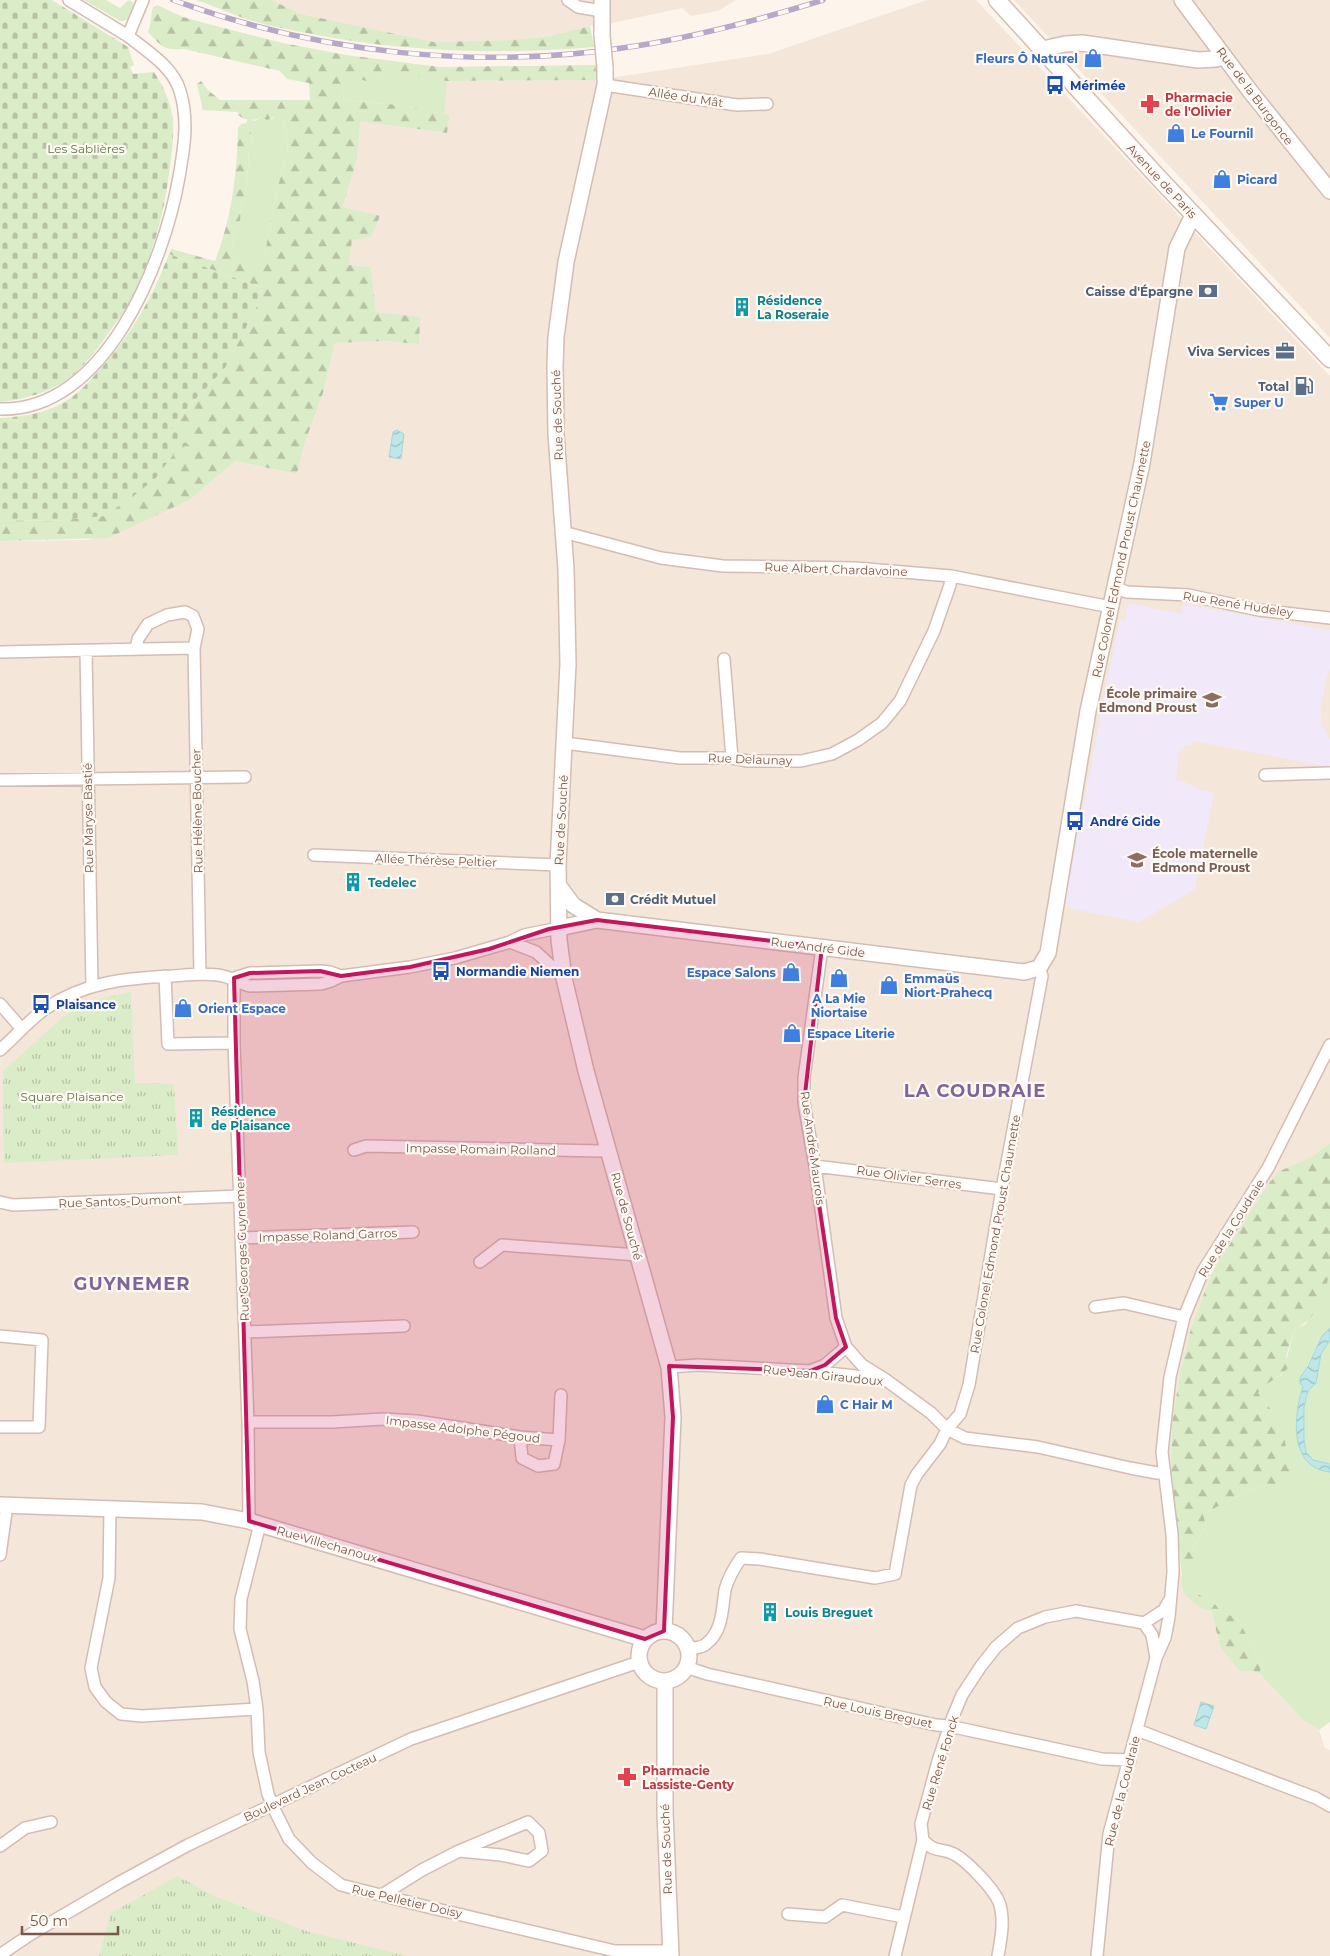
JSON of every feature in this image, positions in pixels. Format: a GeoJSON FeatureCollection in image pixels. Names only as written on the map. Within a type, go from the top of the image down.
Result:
{"type":"FeatureCollection","features":[{"type":"Feature","properties":{"kind":"main road","name":"Avenue de Paris"},"geometry":{"type":"LineString","coordinates":[[997,0],[1106,122],[1330,359]]}},
{"type":"Feature","properties":{"kind":"street"},"geometry":{"type":"LineString","coordinates":[[0,409],[12,410],[48,400],[64,391],[82,377],[114,339],[150,278],[164,238],[178,184],[185,140],[186,113],[180,88],[156,58],[128,36],[69,0]]}},
{"type":"Feature","properties":{"kind":"street"},"geometry":{"type":"LineString","coordinates":[[128,36],[143,0]]}},
{"type":"Feature","properties":{"kind":"street"},"geometry":{"type":"LineString","coordinates":[[568,0],[578,7],[602,6]]}},
{"type":"Feature","properties":{"kind":"street","name":"Rue de la Burgonce"},"geometry":{"type":"LineString","coordinates":[[1182,0],[1330,191]]}},
{"type":"Feature","properties":{"kind":"street","name":"Rue de Souché"},"geometry":{"type":"LineString","coordinates":[[602,6],[605,85],[566,262],[556,337],[556,434],[566,569],[568,664],[558,865],[559,928],[564,978],[583,1062],[669,1367],[673,1417],[664,1631]]}},
{"type":"Feature","properties":{"kind":"street"},"geometry":{"type":"LineString","coordinates":[[1042,49],[1082,43],[1198,60],[1216,59],[1224,56]]}},
{"type":"Feature","properties":{"kind":"street","name":"Allée du Mât"},"geometry":{"type":"LineString","coordinates":[[605,85],[737,105],[767,104]]}},
{"type":"Feature","properties":{"kind":"street","name":"Rue Colonel Edmond Proust Chaumette"},"geometry":{"type":"LineString","coordinates":[[687,1650],[705,1646],[717,1632],[732,1570],[741,1558],[760,1559],[875,1578],[895,1574],[911,1485],[960,1414],[969,1385],[1002,1189],[1042,976],[1039,968],[1048,953],[1078,764],[1142,463],[1177,248],[1193,214]]}},
{"type":"Feature","properties":{"kind":"street","name":"Rue Albert Chardavoine"},"geometry":{"type":"LineString","coordinates":[[563,532],[661,558],[723,566],[855,568],[950,576],[1006,585],[1110,607]]}},
{"type":"Feature","properties":{"kind":"street","name":"Rue Delaunay"},"geometry":{"type":"LineString","coordinates":[[565,743],[680,758],[732,758],[748,761],[801,761],[832,754],[858,740],[882,723],[900,701],[934,631],[950,585],[950,576]]}},
{"type":"Feature","properties":{"kind":"street","name":"Rue René Hudeley"},"geometry":{"type":"LineString","coordinates":[[1116,588],[1127,592],[1188,595],[1259,610],[1330,618]]}},
{"type":"Feature","properties":{"kind":"street","name":"Rue Hélène Boucher"},"geometry":{"type":"LineString","coordinates":[[136,649],[138,639],[148,624],[166,615],[185,612],[193,616],[198,629],[194,648],[200,974]]}},
{"type":"Feature","properties":{"kind":"street"},"geometry":{"type":"LineString","coordinates":[[0,652],[194,648]]}},
{"type":"Feature","properties":{"kind":"street","name":"Rue Maryse Bastié"},"geometry":{"type":"LineString","coordinates":[[86,651],[92,986]]}},
{"type":"Feature","properties":{"kind":"street"},"geometry":{"type":"LineString","coordinates":[[724,659],[732,758]]}},
{"type":"Feature","properties":{"kind":"street"},"geometry":{"type":"LineString","coordinates":[[1265,775],[1330,773]]}},
{"type":"Feature","properties":{"kind":"street"},"geometry":{"type":"LineString","coordinates":[[0,780],[196,776],[245,777]]}},
{"type":"Feature","properties":{"kind":"street","name":"Allée Thérèse Peltier"},"geometry":{"type":"LineString","coordinates":[[314,855],[558,865]]}},
{"type":"Feature","properties":{"kind":"street","name":"Rue André Gide"},"geometry":{"type":"LineString","coordinates":[[559,886],[573,905],[597,920]]}},
{"type":"Feature","properties":{"kind":"street","name":"Rue André Gide"},"geometry":{"type":"LineString","coordinates":[[559,928],[597,920],[1024,972],[1039,968]]}},
{"type":"Feature","properties":{"kind":"street"},"geometry":{"type":"LineString","coordinates":[[0,1050],[35,1017],[56,1002],[92,986],[125,978],[200,974],[234,978],[250,973],[320,971],[341,976],[439,961],[510,942],[524,935],[559,928]]}},
{"type":"Feature","properties":{"kind":"street"},"geometry":{"type":"LineString","coordinates":[[510,942],[536,952],[564,978]]}},
{"type":"Feature","properties":{"kind":"street","name":"Rue André Maurois"},"geometry":{"type":"LineString","coordinates":[[822,947],[804,1078],[804,1103],[815,1166],[836,1318],[846,1346],[862,1365],[886,1380]]}},
{"type":"Feature","properties":{"kind":"street"},"geometry":{"type":"LineString","coordinates":[[165,976],[168,1044],[234,1043]]}},
{"type":"Feature","properties":{"kind":"street","name":"Rue Georges Guynemer"},"geometry":{"type":"LineString","coordinates":[[234,978],[234,1043],[248,1422],[255,1522],[241,1599],[240,1630],[253,1681],[257,1709]]}},
{"type":"Feature","properties":{"kind":"street"},"geometry":{"type":"LineString","coordinates":[[0,1004],[22,1029]]}},
{"type":"Feature","properties":{"kind":"street","name":"Rue de la Coudraie"},"geometry":{"type":"LineString","coordinates":[[1097,1956],[1109,1834],[1156,1658],[1164,1638],[1173,1572],[1172,1534],[1162,1452],[1170,1377],[1184,1317],[1203,1271],[1268,1168],[1330,1045]]}},
{"type":"Feature","properties":{"kind":"street","name":"Impasse Romain Rolland"},"geometry":{"type":"LineString","coordinates":[[354,1150],[366,1146],[590,1151],[608,1149]]}},
{"type":"Feature","properties":{"kind":"street","name":"Rue Olivier Serres"},"geometry":{"type":"LineString","coordinates":[[815,1166],[1002,1189]]}},
{"type":"Feature","properties":{"kind":"street","name":"Rue Santos-Dumont"},"geometry":{"type":"LineString","coordinates":[[0,1202],[13,1205],[240,1196]]}},
{"type":"Feature","properties":{"kind":"street","name":"Impasse Roland Garros"},"geometry":{"type":"LineString","coordinates":[[242,1238],[414,1232]]}},
{"type":"Feature","properties":{"kind":"street"},"geometry":{"type":"LineString","coordinates":[[480,1262],[502,1245],[638,1256]]}},
{"type":"Feature","properties":{"kind":"street"},"geometry":{"type":"LineString","coordinates":[[1095,1307],[1124,1303],[1184,1317]]}},
{"type":"Feature","properties":{"kind":"street"},"geometry":{"type":"LineString","coordinates":[[245,1332],[404,1326]]}},
{"type":"Feature","properties":{"kind":"street"},"geometry":{"type":"LineString","coordinates":[[0,1336],[42,1340],[39,1427],[0,1427]]}},
{"type":"Feature","properties":{"kind":"street"},"geometry":{"type":"LineString","coordinates":[[810,1371],[825,1365],[846,1346]]}},
{"type":"Feature","properties":{"kind":"street","name":"Rue Jean Giraudoux"},"geometry":{"type":"LineString","coordinates":[[669,1367],[698,1365],[810,1371],[886,1380],[948,1429],[964,1438],[1038,1448],[1130,1468],[1157,1473],[1164,1472]]}},
{"type":"Feature","properties":{"kind":"street"},"geometry":{"type":"LineString","coordinates":[[520,1437],[522,1458],[538,1466],[554,1464],[559,1440],[561,1395]]}},
{"type":"Feature","properties":{"kind":"street","name":"Impasse Adolphe Pégoud"},"geometry":{"type":"LineString","coordinates":[[248,1422],[332,1422],[383,1419],[418,1421],[520,1437],[559,1440]]}},
{"type":"Feature","properties":{"kind":"street"},"geometry":{"type":"LineString","coordinates":[[0,1555],[4,1505]]}},
{"type":"Feature","properties":{"kind":"street","name":"Rue Villechanoux"},"geometry":{"type":"LineString","coordinates":[[4,1505],[202,1512],[255,1522],[645,1639]]}},
{"type":"Feature","properties":{"kind":"street"},"geometry":{"type":"LineString","coordinates":[[110,1508],[109,1578],[91,1668],[95,1687],[106,1702],[122,1714],[142,1716],[257,1709]]}},
{"type":"Feature","properties":{"kind":"street"},"geometry":{"type":"LineString","coordinates":[[1144,1623],[1164,1610],[1169,1601]]}},
{"type":"Feature","properties":{"kind":"street","name":"Rue René Fonck"},"geometry":{"type":"LineString","coordinates":[[895,1956],[923,1840],[921,1824],[938,1761],[949,1726],[962,1695],[981,1666],[996,1647],[1018,1628],[1045,1617],[1076,1611],[1144,1623]]}},
{"type":"Feature","properties":{"kind":"street","name":"Rue de la Coudraie"},"geometry":{"type":"LineString","coordinates":[[1144,1623],[1152,1635],[1156,1658]]}},
{"type":"Feature","properties":{"kind":"street"},"geometry":{"type":"LineString","coordinates":[[664,1631],[677,1635],[686,1645],[688,1654],[686,1667],[676,1678],[665,1681],[650,1677],[644,1672],[639,1662],[640,1648],[645,1639],[652,1634],[664,1631]]}},
{"type":"Feature","properties":{"kind":"street","name":"Boulevard Jean Cocteau"},"geometry":{"type":"LineString","coordinates":[[0,1955],[31,1934],[188,1845],[410,1739],[639,1662]]}},
{"type":"Feature","properties":{"kind":"street","name":"Rue Louis Breguet"},"geometry":{"type":"LineString","coordinates":[[686,1667],[707,1674],[927,1723],[1102,1759],[1130,1760]]}},
{"type":"Feature","properties":{"kind":"street","name":"Rue de Souché"},"geometry":{"type":"LineString","coordinates":[[665,1681],[665,1813],[670,1954]]}},
{"type":"Feature","properties":{"kind":"street","name":"Rue Pelletier Doisy"},"geometry":{"type":"LineString","coordinates":[[257,1709],[259,1752],[272,1804],[289,1839],[312,1863],[341,1885],[615,1951],[670,1954]]}},
{"type":"Feature","properties":{"kind":"street"},"geometry":{"type":"LineString","coordinates":[[1137,1730],[1316,1798],[1330,1806]]}},
{"type":"Feature","properties":{"kind":"street"},"geometry":{"type":"LineString","coordinates":[[0,1846],[25,1828],[52,1822]]}},
{"type":"Feature","properties":{"kind":"street"},"geometry":{"type":"LineString","coordinates":[[382,1895],[422,1870],[459,1851],[528,1822],[539,1833],[542,1851],[529,1861],[501,1855],[459,1851]]}},
{"type":"Feature","properties":{"kind":"street"},"geometry":{"type":"LineString","coordinates":[[923,1840],[930,1848],[953,1853],[979,1874],[999,1902],[1003,1930],[998,1956]]}},
{"type":"Feature","properties":{"kind":"street"},"geometry":{"type":"LineString","coordinates":[[788,1914],[825,1917],[842,1905],[904,1917]]}},
{"type":"Feature","properties":{"kind":"highlighted area"},"geometry":{"type":"Polygon","coordinates":[[[597,920],[822,947],[804,1103],[836,1318],[846,1347],[825,1365],[810,1371],[669,1366],[673,1417],[664,1631],[645,1639],[249,1521],[234,978],[250,973],[320,971],[341,976],[410,967],[489,949],[549,929],[597,920]]]}},
{"type":"Feature","properties":{"kind":"shaded area"},"geometry":{"type":"Polygon","coordinates":[[[271,0],[736,0],[718,11],[691,16],[682,8],[550,36],[510,40],[434,42],[301,14],[271,0]]]}},
{"type":"Feature","properties":{"kind":"shaded area"},"geometry":{"type":"Polygon","coordinates":[[[927,0],[976,0],[1330,376],[1330,1143],[1309,1158],[1281,1171],[1210,1278],[1191,1328],[1180,1374],[1172,1423],[1171,1474],[1183,1593],[1197,1606],[1212,1612],[1220,1647],[1260,1674],[1304,1721],[1319,1730],[1325,1748],[1330,1750],[1330,1956],[0,1956],[0,541],[88,540],[189,500],[234,461],[297,474],[305,442],[323,393],[335,343],[384,341],[419,344],[376,312],[371,267],[349,265],[352,240],[368,212],[356,212],[343,208],[357,159],[359,120],[447,133],[450,115],[398,105],[384,73],[447,81],[597,80],[768,54],[927,0]]]}},
{"type":"Feature","properties":{"kind":"shaded area"},"geometry":{"type":"Polygon","coordinates":[[[1014,0],[1330,0],[1330,338],[1014,0]]]}},
{"type":"Feature","properties":{"kind":"shaded area","name":"École primaire Edmond Proust"},"geometry":{"type":"Polygon","coordinates":[[[1128,603],[1181,614],[1183,604],[1330,630],[1330,670],[1320,711],[1323,727],[1330,739],[1330,767],[1193,741],[1192,746],[1186,745],[1179,752],[1176,780],[1185,782],[1199,790],[1214,793],[1195,889],[1139,922],[1072,909],[1065,902],[1113,651],[1120,620],[1125,621],[1128,603]]]}},
{"type":"Feature","properties":{"kind":"green space","name":"Les Sablières"},"geometry":{"type":"Polygon","coordinates":[[[0,0],[52,0],[128,47],[134,65],[130,67],[133,74],[154,72],[161,83],[171,108],[173,127],[168,183],[161,218],[145,268],[126,308],[93,354],[65,381],[39,394],[0,402],[0,0]]]}},
{"type":"Feature","properties":{"kind":"green space"},"geometry":{"type":"Polygon","coordinates":[[[84,0],[106,0],[120,8],[129,0],[137,5],[129,18],[120,21],[84,0]]]}},
{"type":"Feature","properties":{"kind":"green space"},"geometry":{"type":"Polygon","coordinates":[[[196,0],[271,0],[301,14],[434,42],[510,40],[550,36],[590,26],[594,47],[488,51],[382,45],[264,24],[242,18],[196,0]]]}},
{"type":"Feature","properties":{"kind":"green space"},"geometry":{"type":"Polygon","coordinates":[[[157,5],[183,17],[208,24],[283,43],[346,55],[440,67],[597,65],[597,80],[447,81],[384,73],[377,75],[375,81],[371,83],[355,77],[340,77],[344,100],[398,105],[450,115],[447,133],[360,121],[357,159],[343,207],[380,216],[371,237],[352,240],[349,265],[371,267],[376,312],[420,317],[419,344],[384,341],[335,343],[323,393],[305,442],[297,474],[235,461],[189,500],[108,538],[0,541],[0,520],[52,521],[104,516],[156,478],[175,452],[191,442],[171,428],[225,368],[256,308],[263,288],[169,254],[171,249],[215,261],[226,228],[232,195],[238,128],[241,124],[246,123],[251,133],[252,144],[249,150],[247,183],[240,222],[234,234],[231,251],[234,260],[255,270],[265,253],[277,190],[288,149],[284,116],[276,116],[267,120],[262,117],[250,120],[238,115],[238,112],[203,110],[197,84],[201,81],[220,100],[310,100],[309,83],[287,79],[280,71],[163,46],[148,32],[153,7],[157,5]]]}},
{"type":"Feature","properties":{"kind":"green space"},"geometry":{"type":"Polygon","coordinates":[[[384,73],[447,81],[444,114],[398,105],[344,100],[340,77],[355,77],[371,83],[377,75],[384,73]]]}},
{"type":"Feature","properties":{"kind":"green space"},"geometry":{"type":"Polygon","coordinates":[[[276,116],[284,116],[288,149],[277,190],[265,253],[255,271],[234,260],[231,251],[234,234],[240,222],[247,183],[249,150],[252,144],[251,133],[246,123],[248,119],[255,121],[262,117],[272,119],[276,116]]]}},
{"type":"Feature","properties":{"kind":"green space"},"geometry":{"type":"Polygon","coordinates":[[[169,254],[263,288],[256,308],[225,368],[171,428],[192,442],[175,452],[156,478],[104,516],[52,521],[0,520],[0,418],[18,417],[43,411],[66,401],[81,390],[124,340],[149,299],[169,254]]]}},
{"type":"Feature","properties":{"kind":"green space","name":"Square Plaisance"},"geometry":{"type":"Polygon","coordinates":[[[131,992],[135,1083],[174,1084],[178,1155],[4,1163],[3,1071],[64,1016],[93,1000],[131,992]]]}},
{"type":"Feature","properties":{"kind":"green space"},"geometry":{"type":"Polygon","coordinates":[[[1330,1143],[1330,1271],[1325,1289],[1315,1312],[1295,1329],[1286,1356],[1288,1368],[1258,1393],[1275,1415],[1283,1431],[1292,1479],[1282,1489],[1271,1484],[1250,1490],[1203,1514],[1206,1526],[1192,1549],[1198,1561],[1196,1570],[1182,1577],[1171,1474],[1172,1423],[1180,1374],[1191,1328],[1210,1278],[1270,1182],[1280,1171],[1309,1158],[1330,1143]]]}},
{"type":"Feature","properties":{"kind":"green space"},"geometry":{"type":"Polygon","coordinates":[[[1330,1271],[1330,1328],[1317,1345],[1300,1378],[1303,1387],[1298,1403],[1302,1455],[1323,1471],[1330,1472],[1330,1722],[1319,1730],[1304,1721],[1260,1674],[1261,1665],[1238,1618],[1222,1613],[1214,1603],[1193,1591],[1183,1593],[1181,1577],[1196,1570],[1197,1561],[1192,1549],[1206,1526],[1203,1514],[1250,1490],[1271,1484],[1275,1415],[1258,1393],[1265,1383],[1282,1375],[1295,1329],[1306,1324],[1330,1271]]]}},
{"type":"Feature","properties":{"kind":"green space"},"geometry":{"type":"Polygon","coordinates":[[[1330,1340],[1330,1464],[1313,1460],[1306,1452],[1304,1407],[1308,1391],[1316,1383],[1321,1354],[1330,1340]]]}},
{"type":"Feature","properties":{"kind":"green space"},"geometry":{"type":"Polygon","coordinates":[[[1193,1591],[1214,1603],[1222,1613],[1238,1618],[1261,1665],[1260,1674],[1254,1671],[1240,1671],[1220,1647],[1212,1612],[1197,1606],[1183,1593],[1193,1591]]]}},
{"type":"Feature","properties":{"kind":"green space"},"geometry":{"type":"Polygon","coordinates":[[[178,1876],[212,1895],[309,1932],[408,1956],[99,1956],[111,1913],[178,1876]]]}},
{"type":"Feature","properties":{"kind":"water"},"geometry":{"type":"Polygon","coordinates":[[[397,430],[404,434],[401,459],[389,457],[393,432],[397,430]]]}},
{"type":"Feature","properties":{"kind":"water"},"geometry":{"type":"Polygon","coordinates":[[[1330,1328],[1330,1340],[1321,1354],[1316,1383],[1308,1391],[1304,1407],[1304,1439],[1306,1452],[1313,1460],[1330,1464],[1330,1472],[1317,1468],[1307,1461],[1297,1439],[1296,1426],[1303,1387],[1300,1383],[1300,1378],[1308,1366],[1322,1336],[1330,1328]]]}},
{"type":"Feature","properties":{"kind":"water"},"geometry":{"type":"Polygon","coordinates":[[[1201,1702],[1214,1706],[1206,1729],[1194,1725],[1201,1702]]]}},
{"type":"Feature","properties":{"kind":"railway"},"geometry":{"type":"LineString","coordinates":[[173,0],[229,19],[343,45],[402,53],[461,57],[519,57],[578,53],[636,46],[731,26],[823,0]]}},
{"type":"Feature","properties":{"kind":"place","name":"Fleurs Ô Naturel"},"geometry":{"type":"Point","coordinates":[1093,58]}},
{"type":"Feature","properties":{"kind":"place","name":"Mérimée"},"geometry":{"type":"Point","coordinates":[1055,85]}},
{"type":"Feature","properties":{"kind":"place","name":"Pharmacie de l'Olivier"},"geometry":{"type":"Point","coordinates":[1150,104]}},
{"type":"Feature","properties":{"kind":"place","name":"Le Fournil"},"geometry":{"type":"Point","coordinates":[1176,133]}},
{"type":"Feature","properties":{"kind":"place","name":"Picard"},"geometry":{"type":"Point","coordinates":[1222,179]}},
{"type":"Feature","properties":{"kind":"place","name":"Caisse d'Épargne"},"geometry":{"type":"Point","coordinates":[1208,291]}},
{"type":"Feature","properties":{"kind":"place","name":"Résidence La Roseraie"},"geometry":{"type":"Point","coordinates":[742,307]}},
{"type":"Feature","properties":{"kind":"place","name":"Viva Services"},"geometry":{"type":"Point","coordinates":[1285,351]}},
{"type":"Feature","properties":{"kind":"place","name":"Total"},"geometry":{"type":"Point","coordinates":[1304,386]}},
{"type":"Feature","properties":{"kind":"place","name":"Super U"},"geometry":{"type":"Point","coordinates":[1219,402]}},
{"type":"Feature","properties":{"kind":"place","name":"École primaire Edmond Proust"},"geometry":{"type":"Point","coordinates":[1212,700]}},
{"type":"Feature","properties":{"kind":"place","name":"André Gide"},"geometry":{"type":"Point","coordinates":[1075,821]}},
{"type":"Feature","properties":{"kind":"place","name":"École maternelle Edmond Proust"},"geometry":{"type":"Point","coordinates":[1137,860]}},
{"type":"Feature","properties":{"kind":"place","name":"Tedelec"},"geometry":{"type":"Point","coordinates":[353,882]}},
{"type":"Feature","properties":{"kind":"place","name":"Crédit Mutuel"},"geometry":{"type":"Point","coordinates":[615,899]}},
{"type":"Feature","properties":{"kind":"place","name":"Normandie Niemen"},"geometry":{"type":"Point","coordinates":[441,971]}},
{"type":"Feature","properties":{"kind":"place","name":"Espace Salons"},"geometry":{"type":"Point","coordinates":[791,972]}},
{"type":"Feature","properties":{"kind":"place","name":"A La Mie Niortaise"},"geometry":{"type":"Point","coordinates":[839,978]}},
{"type":"Feature","properties":{"kind":"place","name":"Emmaüs Niort-Prahecq"},"geometry":{"type":"Point","coordinates":[889,985]}},
{"type":"Feature","properties":{"kind":"place","name":"Plaisance"},"geometry":{"type":"Point","coordinates":[41,1004]}},
{"type":"Feature","properties":{"kind":"place","name":"Orient Espace"},"geometry":{"type":"Point","coordinates":[183,1008]}},
{"type":"Feature","properties":{"kind":"place","name":"Espace Literie"},"geometry":{"type":"Point","coordinates":[792,1033]}},
{"type":"Feature","properties":{"kind":"place","name":"Résidence de Plaisance"},"geometry":{"type":"Point","coordinates":[196,1118]}},
{"type":"Feature","properties":{"kind":"place","name":"C Hair M"},"geometry":{"type":"Point","coordinates":[825,1404]}},
{"type":"Feature","properties":{"kind":"place","name":"Louis Breguet"},"geometry":{"type":"Point","coordinates":[770,1612]}},
{"type":"Feature","properties":{"kind":"place","name":"Pharmacie Lassiste-Genty"},"geometry":{"type":"Point","coordinates":[627,1777]}},
{"type":"Feature","properties":{"kind":"district","name":"LA COUDRAIE"},"geometry":{"type":"Point","coordinates":[975,1091]}},
{"type":"Feature","properties":{"kind":"district","name":"GUYNEMER"},"geometry":{"type":"Point","coordinates":[132,1284]}}]}
